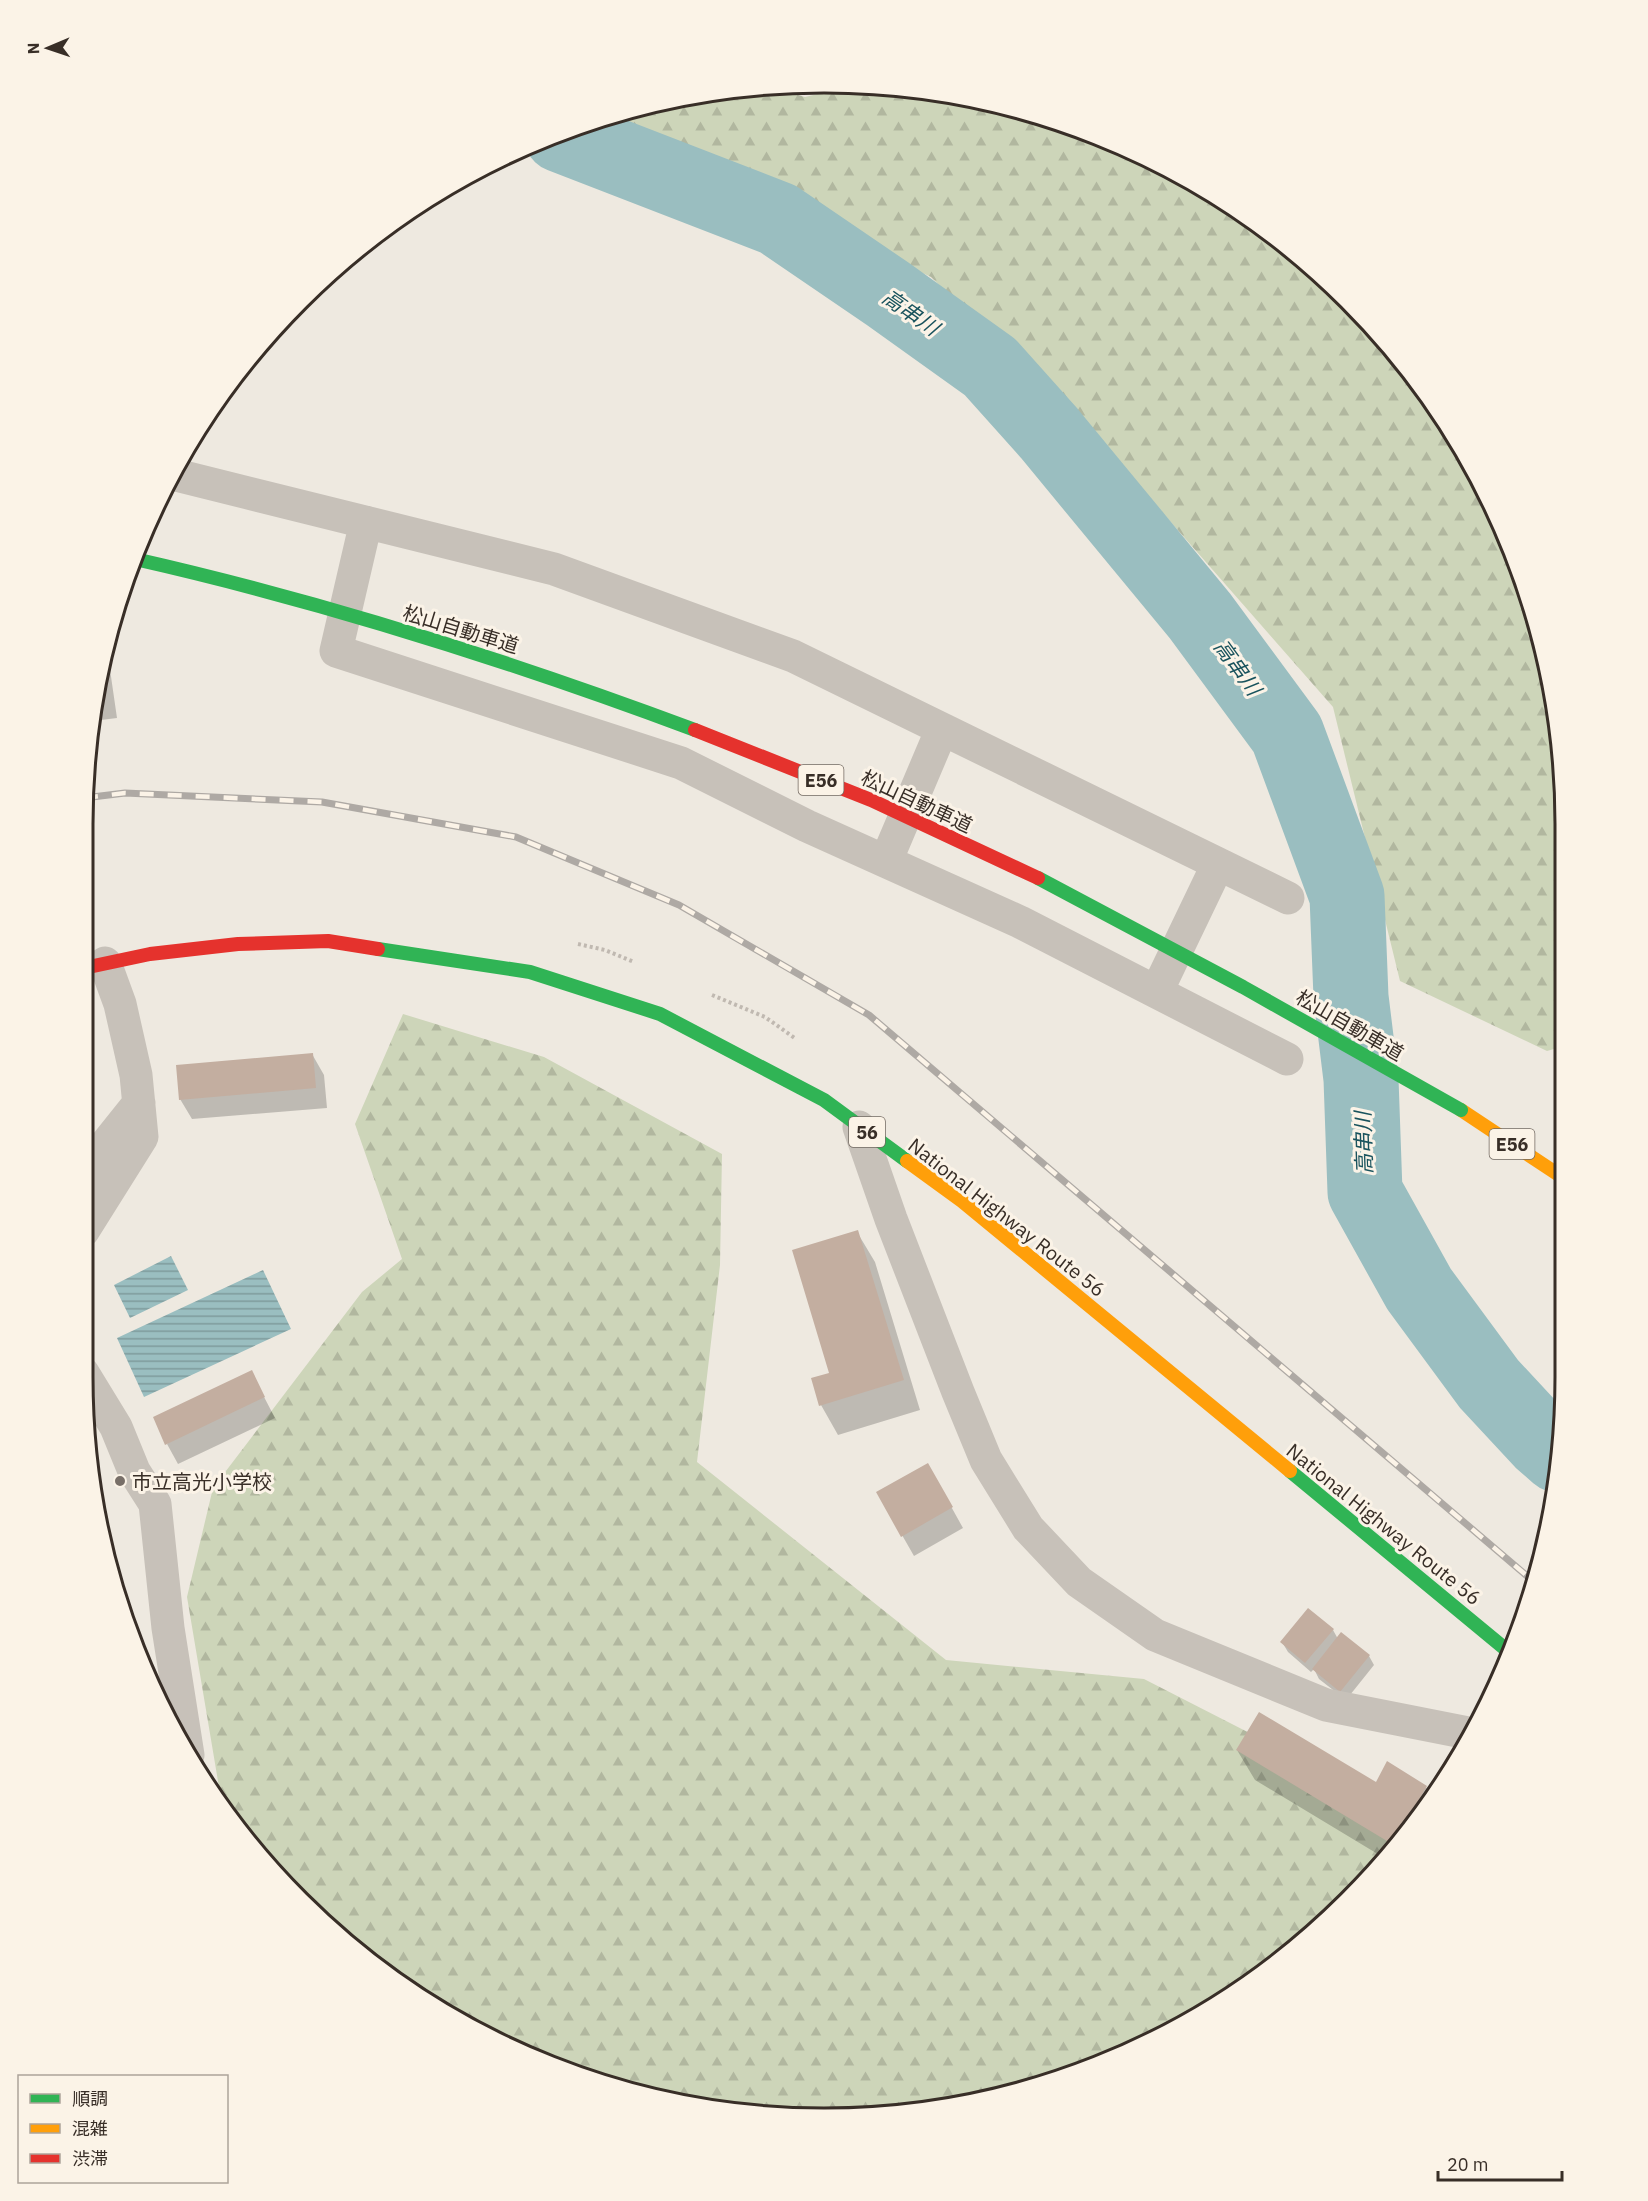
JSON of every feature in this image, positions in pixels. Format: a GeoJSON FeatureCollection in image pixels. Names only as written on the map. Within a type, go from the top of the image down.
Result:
{"type":"FeatureCollection","features":[{"type":"Feature","properties":{"kind":"highway","name":"松山自動車道"},"geometry":{"type":"LineString","coordinates":[[143,560],[329,608],[520,668],[718,738],[872,800],[1055,886],[1218,972],[1461,1110],[1555,1172]]}},
{"type":"Feature","properties":{"kind":"highway","name":"National Highway Route 56"},"geometry":{"type":"LineString","coordinates":[[94,966],[150,954],[238,944],[328,941],[530,972],[660,1014],[824,1100],[962,1201],[1503,1647]]}},
{"type":"Feature","properties":{"kind":"street"},"geometry":{"type":"LineString","coordinates":[[181,476],[554,569],[793,656],[1288,898]]}},
{"type":"Feature","properties":{"kind":"street"},"geometry":{"type":"LineString","coordinates":[[366,522],[336,651],[681,763],[807,826],[1020,922],[1287,1059]]}},
{"type":"Feature","properties":{"kind":"street"},"geometry":{"type":"LineString","coordinates":[[886,861],[942,729]]}},
{"type":"Feature","properties":{"kind":"street"},"geometry":{"type":"LineString","coordinates":[[1157,991],[1218,864]]}},
{"type":"Feature","properties":{"kind":"street"},"geometry":{"type":"LineString","coordinates":[[93,1215],[142,1137],[136,1076],[120,1004],[94,966]]}},
{"type":"Feature","properties":{"kind":"street"},"geometry":{"type":"LineString","coordinates":[[93,1160],[139,1103]]}},
{"type":"Feature","properties":{"kind":"street"},"geometry":{"type":"LineString","coordinates":[[860,1127],[899,1241],[986,1460],[1028,1528],[1079,1582],[1155,1635],[1326,1705],[1463,1732]]}},
{"type":"Feature","properties":{"kind":"street"},"geometry":{"type":"LineString","coordinates":[[94,1391],[116,1427],[134,1471],[155,1504],[168,1628],[184,1729]]}},
{"type":"Feature","properties":{"kind":"green space"},"geometry":{"type":"Polygon","coordinates":[[[824,93],[872,95],[919,99],[967,107],[1059,132],[1147,168],[1230,216],[1306,274],[1341,307],[1404,379],[1432,418],[1457,459],[1480,501],[1499,544],[1530,635],[1549,729],[1553,776],[1555,1049],[1547,1051],[1400,981],[1333,707],[1126,471],[931,277],[719,176],[595,130],[681,107],[729,99],[776,95],[795,94],[805,97],[824,93]]]}},
{"type":"Feature","properties":{"kind":"green space"},"geometry":{"type":"Polygon","coordinates":[[[403,1014],[544,1057],[722,1154],[720,1265],[697,1462],[946,1660],[1144,1679],[1409,1815],[1374,1859],[1341,1894],[1306,1927],[1230,1985],[1147,2033],[1104,2052],[1059,2069],[967,2094],[919,2102],[824,2108],[729,2102],[681,2094],[589,2069],[544,2052],[501,2033],[418,1985],[342,1927],[307,1894],[274,1859],[219,1787],[187,1597],[213,1488],[362,1292],[402,1259],[355,1124],[403,1014]]]}},
{"type":"Feature","properties":{"kind":"water"},"geometry":{"type":"Polygon","coordinates":[[[171,1256],[188,1290],[130,1318],[114,1285],[171,1256]]]}},
{"type":"Feature","properties":{"kind":"water"},"geometry":{"type":"Polygon","coordinates":[[[263,1270],[291,1329],[144,1397],[117,1338],[263,1270]]]}},
{"type":"Feature","properties":{"kind":"building"},"geometry":{"type":"Polygon","coordinates":[[[313,1053],[316,1088],[179,1100],[176,1065],[313,1053]]]}},
{"type":"Feature","properties":{"kind":"building"},"geometry":{"type":"Polygon","coordinates":[[[858,1230],[904,1380],[819,1406],[811,1378],[829,1373],[792,1250],[858,1230]]]}},
{"type":"Feature","properties":{"kind":"building"},"geometry":{"type":"Polygon","coordinates":[[[252,1370],[265,1397],[165,1445],[153,1417],[252,1370]]]}},
{"type":"Feature","properties":{"kind":"building"},"geometry":{"type":"Polygon","coordinates":[[[928,1463],[953,1507],[901,1537],[876,1492],[928,1463]]]}},
{"type":"Feature","properties":{"kind":"building"},"geometry":{"type":"Polygon","coordinates":[[[1308,1608],[1334,1629],[1305,1663],[1280,1642],[1308,1608]]]}},
{"type":"Feature","properties":{"kind":"building"},"geometry":{"type":"Polygon","coordinates":[[[1341,1632],[1370,1655],[1340,1692],[1312,1669],[1341,1632]]]}},
{"type":"Feature","properties":{"kind":"building"},"geometry":{"type":"Polygon","coordinates":[[[1259,1712],[1376,1782],[1387,1761],[1427,1786],[1412,1811],[1388,1842],[1236,1750],[1259,1712]]]}},
{"type":"Feature","properties":{"kind":"waterway","name":"高串川"},"geometry":{"type":"LineString","coordinates":[[571,139],[778,219],[990,367],[1049,433],[1200,616],[1287,734],[1347,896],[1351,997],[1361,1079],[1365,1192],[1419,1289],[1489,1384],[1551,1449]]}},
{"type":"Feature","properties":{"kind":"railway"},"geometry":{"type":"LineString","coordinates":[[94,797],[125,793],[322,802],[516,837],[679,905],[869,1015],[1527,1576]]}},
{"type":"Feature","properties":{"kind":"traffic: fast"},"geometry":{"type":"LineString","coordinates":[[143,561],[277,594],[418,635],[488,657],[695,730]]}},
{"type":"Feature","properties":{"kind":"traffic: fast"},"geometry":{"type":"LineString","coordinates":[[1038,878],[1243,987],[1461,1110]]}},
{"type":"Feature","properties":{"kind":"traffic: fast"},"geometry":{"type":"LineString","coordinates":[[378,949],[530,972],[660,1014],[824,1100],[907,1161]]}},
{"type":"Feature","properties":{"kind":"traffic: fast"},"geometry":{"type":"LineString","coordinates":[[1290,1471],[1503,1647]]}},
{"type":"Feature","properties":{"kind":"traffic: slow"},"geometry":{"type":"LineString","coordinates":[[1461,1110],[1555,1172]]}},
{"type":"Feature","properties":{"kind":"traffic: slow"},"geometry":{"type":"LineString","coordinates":[[907,1161],[962,1201],[1290,1471]]}},
{"type":"Feature","properties":{"kind":"traffic: jam"},"geometry":{"type":"LineString","coordinates":[[695,730],[871,800],[1038,878]]}},
{"type":"Feature","properties":{"kind":"traffic: jam"},"geometry":{"type":"LineString","coordinates":[[93,966],[150,954],[238,944],[328,941],[378,949]]}},
{"type":"Feature","properties":{"kind":"place","name":"市立高光小学校"},"geometry":{"type":"Point","coordinates":[120,1481]}}]}
